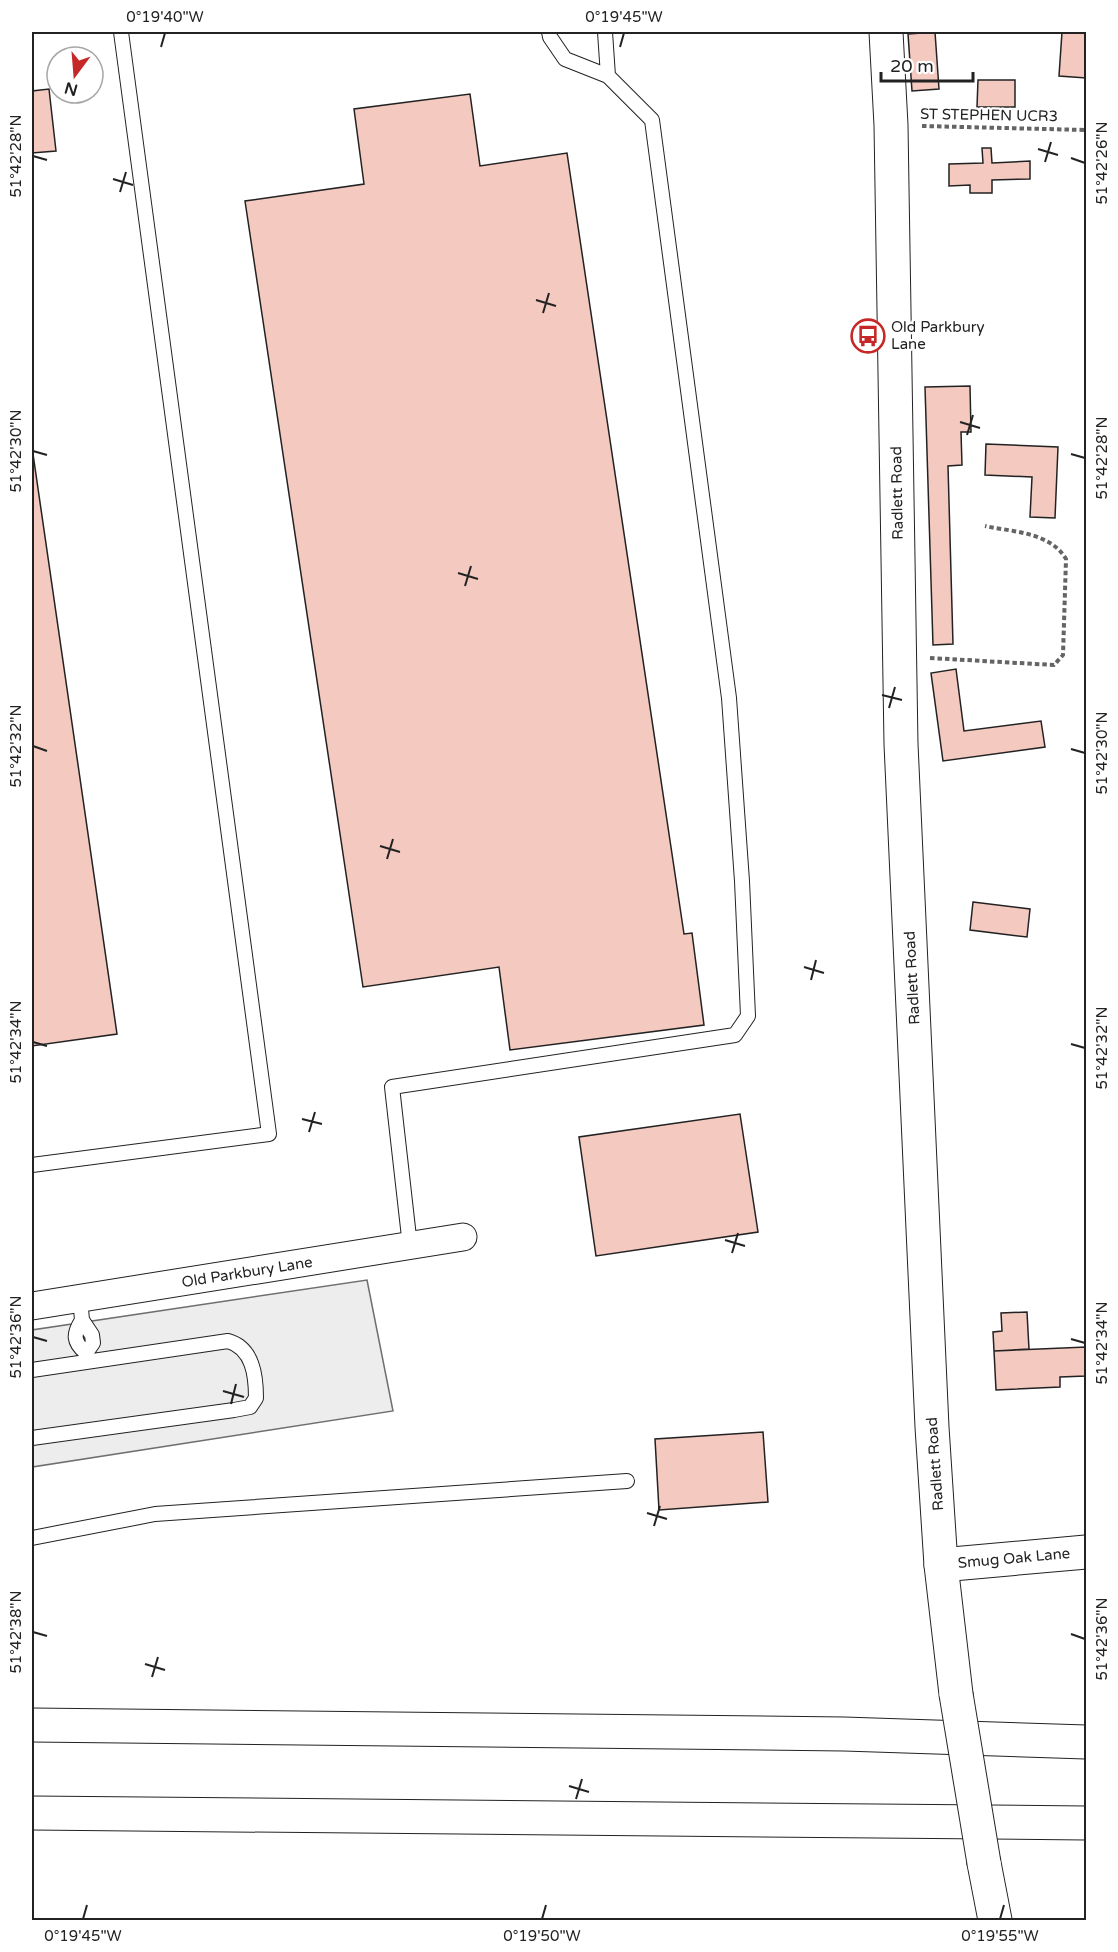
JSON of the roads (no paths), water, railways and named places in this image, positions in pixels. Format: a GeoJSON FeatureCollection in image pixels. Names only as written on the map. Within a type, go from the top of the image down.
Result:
{"type":"FeatureCollection","features":[{"type":"Feature","properties":{"kind":"main road","name":"Radlett Road"},"geometry":{"type":"LineString","coordinates":[[886,32],[891,125],[901,744],[932,1415],[941,1565],[956,1694],[995,1920]]}},
{"type":"Feature","properties":{"kind":"main road","name":"Smug Oak Lane"},"geometry":{"type":"LineString","coordinates":[[941,1565],[1086,1552]]}},
{"type":"Feature","properties":{"kind":"main road"},"geometry":{"type":"LineString","coordinates":[[32,1725],[844,1734],[1086,1742]]}},
{"type":"Feature","properties":{"kind":"main road"},"geometry":{"type":"LineString","coordinates":[[32,1813],[1086,1823]]}},
{"type":"Feature","properties":{"kind":"street","name":"Old Parkbury Lane"},"geometry":{"type":"LineString","coordinates":[[32,1306],[81,1309],[462,1237]]}},
{"type":"Feature","properties":{"kind":"lane"},"geometry":{"type":"LineString","coordinates":[[32,1164],[269,1134],[121,32]]}},
{"type":"Feature","properties":{"kind":"lane"},"geometry":{"type":"LineString","coordinates":[[410,1246],[392,1087],[735,1035],[748,1016],[742,881],[729,698],[652,120],[608,76],[566,59],[550,37],[549,32]]}},
{"type":"Feature","properties":{"kind":"lane"},"geometry":{"type":"LineString","coordinates":[[605,32],[608,76]]}},
{"type":"Feature","properties":{"kind":"lane"},"geometry":{"type":"LineString","coordinates":[[81,1309],[76,1339],[78,1346],[87,1357]]}},
{"type":"Feature","properties":{"kind":"lane"},"geometry":{"type":"LineString","coordinates":[[32,1370],[87,1357],[228,1341],[236,1343],[244,1350],[252,1365],[256,1398],[250,1407],[234,1410],[32,1438]]}},
{"type":"Feature","properties":{"kind":"lane"},"geometry":{"type":"LineString","coordinates":[[32,1538],[155,1514],[627,1481]]}},
{"type":"Feature","properties":{"kind":"place","name":"Old Parkbury Lane"},"geometry":{"type":"Point","coordinates":[868,336]}}]}
